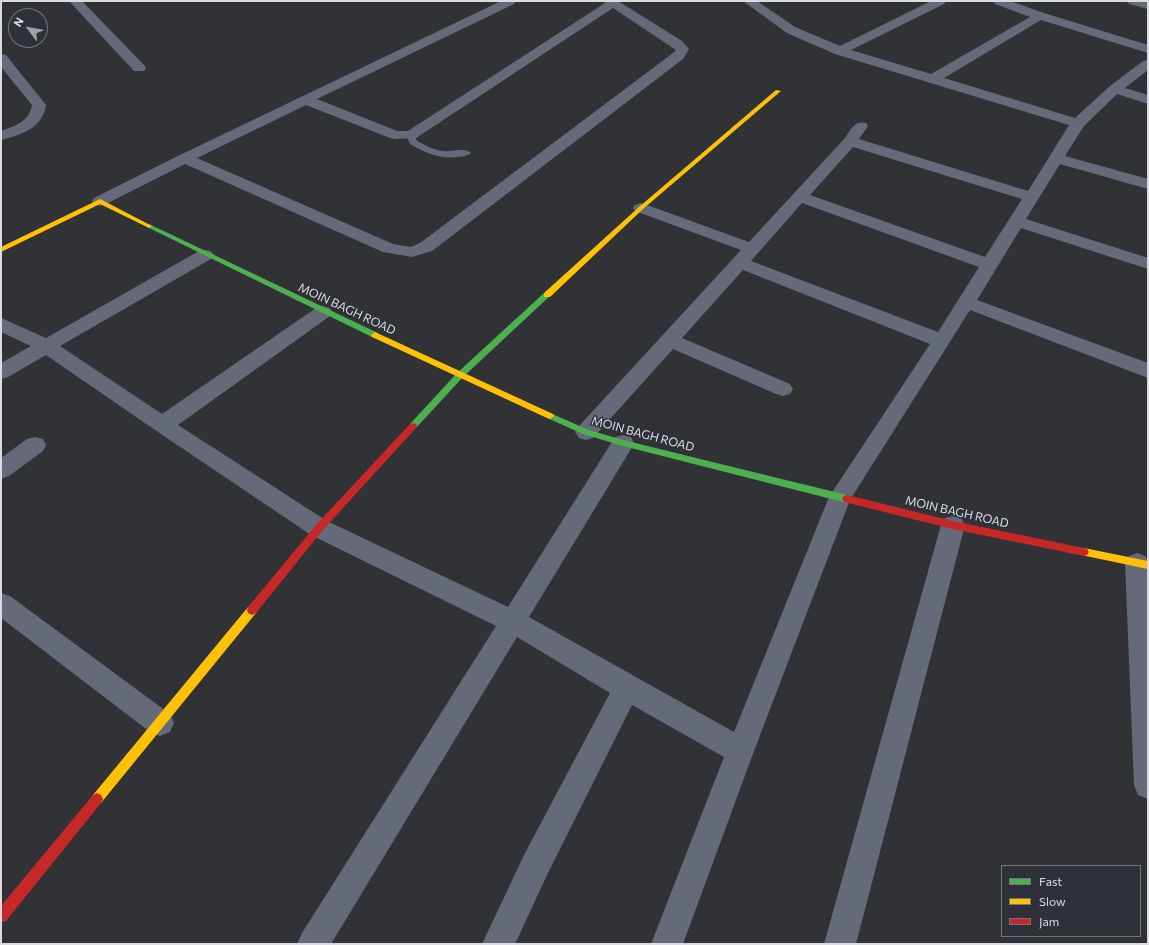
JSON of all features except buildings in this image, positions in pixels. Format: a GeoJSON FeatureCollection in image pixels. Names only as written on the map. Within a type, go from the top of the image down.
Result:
{"type":"FeatureCollection","features":[{"type":"Feature","properties":{"kind":"street"},"geometry":{"type":"LineString","coordinates":[[75,1],[139,68]]}},
{"type":"Feature","properties":{"kind":"street"},"geometry":{"type":"LineString","coordinates":[[1,250],[185,158],[510,1]]}},
{"type":"Feature","properties":{"kind":"street"},"geometry":{"type":"LineString","coordinates":[[748,1],[791,30],[840,51],[934,78],[1078,123]]}},
{"type":"Feature","properties":{"kind":"street"},"geometry":{"type":"LineString","coordinates":[[840,51],[940,1]]}},
{"type":"Feature","properties":{"kind":"street"},"geometry":{"type":"LineString","coordinates":[[999,1],[1040,16],[1148,49]]}},
{"type":"Feature","properties":{"kind":"street"},"geometry":{"type":"LineString","coordinates":[[1022,10],[1037,1]]}},
{"type":"Feature","properties":{"kind":"street"},"geometry":{"type":"LineString","coordinates":[[1133,1],[1148,5]]}},
{"type":"Feature","properties":{"kind":"street"},"geometry":{"type":"LineString","coordinates":[[185,158],[389,248],[412,252],[426,247],[678,56],[683,50],[612,2],[411,135],[395,136],[306,100]]}},
{"type":"Feature","properties":{"kind":"street"},"geometry":{"type":"LineString","coordinates":[[934,78],[1040,16]]}},
{"type":"Feature","properties":{"kind":"street"},"geometry":{"type":"LineString","coordinates":[[1,58],[39,105],[39,113],[33,122],[1,136]]}},
{"type":"Feature","properties":{"kind":"street"},"geometry":{"type":"LineString","coordinates":[[667,944],[740,751],[840,497],[942,341],[1078,123],[1115,89],[1148,64]]}},
{"type":"Feature","properties":{"kind":"street"},"geometry":{"type":"LineString","coordinates":[[1115,89],[1148,100]]}},
{"type":"Feature","properties":{"kind":"street"},"geometry":{"type":"LineString","coordinates":[[1,916],[319,528],[460,375],[642,208],[778,91]]}},
{"type":"Feature","properties":{"kind":"street"},"geometry":{"type":"LineString","coordinates":[[586,432],[800,197],[850,141],[861,126]]}},
{"type":"Feature","properties":{"kind":"street"},"geometry":{"type":"LineString","coordinates":[[850,141],[1032,197]]}},
{"type":"Feature","properties":{"kind":"street"},"geometry":{"type":"LineString","coordinates":[[1055,158],[1148,184]]}},
{"type":"Feature","properties":{"kind":"street"},"geometry":{"type":"LineString","coordinates":[[800,197],[990,265]]}},
{"type":"Feature","properties":{"kind":"street","name":"MOIN BAGH ROAD"},"geometry":{"type":"LineString","coordinates":[[100,201],[205,255],[324,312],[586,432],[623,443],[953,525],[1143,564]]}},
{"type":"Feature","properties":{"kind":"street"},"geometry":{"type":"LineString","coordinates":[[642,208],[753,249]]}},
{"type":"Feature","properties":{"kind":"street"},"geometry":{"type":"LineString","coordinates":[[1016,221],[1148,264]]}},
{"type":"Feature","properties":{"kind":"street"},"geometry":{"type":"LineString","coordinates":[[1,372],[205,255]]}},
{"type":"Feature","properties":{"kind":"street"},"geometry":{"type":"LineString","coordinates":[[740,263],[942,341]]}},
{"type":"Feature","properties":{"kind":"street"},"geometry":{"type":"LineString","coordinates":[[966,302],[1148,371]]}},
{"type":"Feature","properties":{"kind":"street"},"geometry":{"type":"LineString","coordinates":[[162,425],[324,312]]}},
{"type":"Feature","properties":{"kind":"street"},"geometry":{"type":"LineString","coordinates":[[1,324],[46,346],[162,425],[319,528],[514,622],[627,688],[740,751]]}},
{"type":"Feature","properties":{"kind":"street"},"geometry":{"type":"LineString","coordinates":[[670,340],[782,389]]}},
{"type":"Feature","properties":{"kind":"street"},"geometry":{"type":"LineString","coordinates":[[313,944],[514,622],[623,443]]}},
{"type":"Feature","properties":{"kind":"street"},"geometry":{"type":"LineString","coordinates":[[1,470],[35,445]]}},
{"type":"Feature","properties":{"kind":"street"},"geometry":{"type":"LineString","coordinates":[[840,944],[953,525]]}},
{"type":"Feature","properties":{"kind":"street"},"geometry":{"type":"LineString","coordinates":[[1143,564],[1148,785]]}},
{"type":"Feature","properties":{"kind":"street"},"geometry":{"type":"LineString","coordinates":[[1,604],[160,723]]}},
{"type":"Feature","properties":{"kind":"street"},"geometry":{"type":"LineString","coordinates":[[498,944],[536,864],[627,688]]}},
{"type":"Feature","properties":{"kind":"lane"},"geometry":{"type":"LineString","coordinates":[[411,135],[413,142],[438,155],[450,156],[466,153]]}},
{"type":"Feature","properties":{"kind":"traffic: fast"},"geometry":{"type":"LineString","coordinates":[[149,226],[375,335]]}},
{"type":"Feature","properties":{"kind":"traffic: fast"},"geometry":{"type":"LineString","coordinates":[[413,426],[460,375],[547,295]]}},
{"type":"Feature","properties":{"kind":"traffic: fast"},"geometry":{"type":"LineString","coordinates":[[550,416],[586,432],[623,443],[847,499]]}},
{"type":"Feature","properties":{"kind":"traffic: slow"},"geometry":{"type":"LineString","coordinates":[[547,295],[641,208],[778,91]]}},
{"type":"Feature","properties":{"kind":"traffic: slow"},"geometry":{"type":"LineString","coordinates":[[1,250],[100,201],[149,226]]}},
{"type":"Feature","properties":{"kind":"traffic: slow"},"geometry":{"type":"LineString","coordinates":[[375,335],[550,416]]}},
{"type":"Feature","properties":{"kind":"traffic: slow"},"geometry":{"type":"LineString","coordinates":[[1084,552],[1148,565]]}},
{"type":"Feature","properties":{"kind":"traffic: slow"},"geometry":{"type":"LineString","coordinates":[[97,799],[252,610]]}},
{"type":"Feature","properties":{"kind":"traffic: jam"},"geometry":{"type":"LineString","coordinates":[[252,610],[319,528],[413,426]]}},
{"type":"Feature","properties":{"kind":"traffic: jam"},"geometry":{"type":"LineString","coordinates":[[847,499],[953,525],[1084,552]]}},
{"type":"Feature","properties":{"kind":"traffic: jam"},"geometry":{"type":"LineString","coordinates":[[1,916],[97,799]]}}]}
